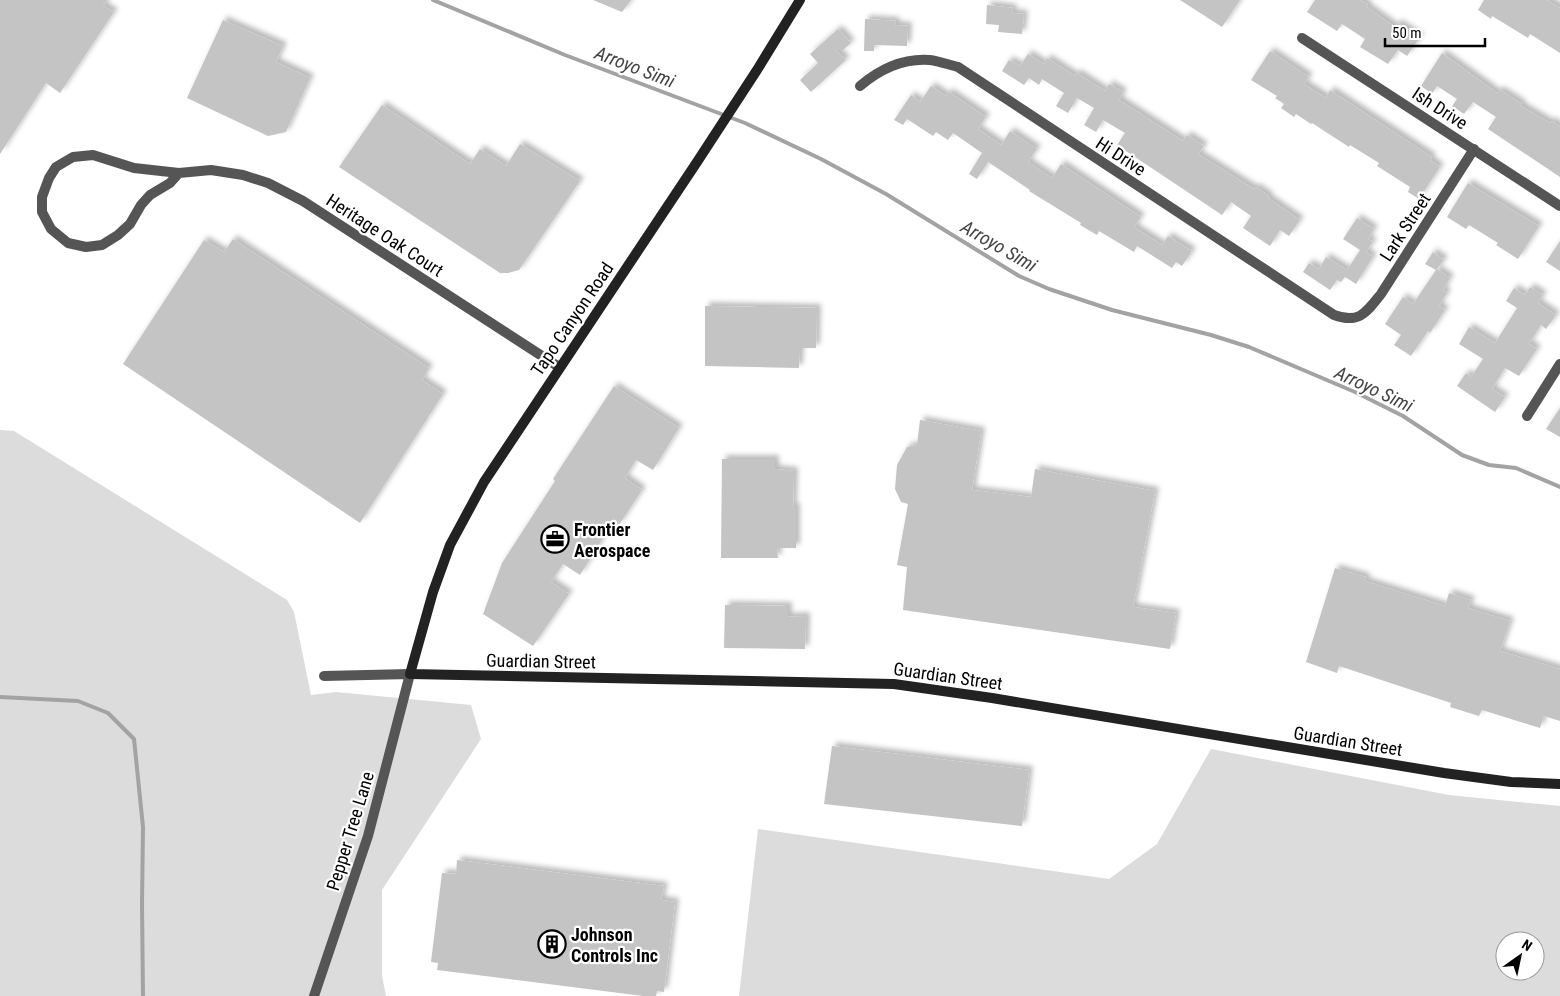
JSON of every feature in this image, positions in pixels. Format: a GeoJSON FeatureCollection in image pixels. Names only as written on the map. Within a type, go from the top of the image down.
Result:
{"type":"FeatureCollection","features":[{"type":"Feature","properties":{"kind":"street","name":"Tapo Canyon Road"},"geometry":{"type":"LineString","coordinates":[[410,674],[433,592],[450,545],[463,518],[484,482],[705,149],[800,0]]}},
{"type":"Feature","properties":{"kind":"street","name":"Ish Drive"},"geometry":{"type":"LineString","coordinates":[[1302,38],[1560,206]]}},
{"type":"Feature","properties":{"kind":"street","name":"Hi Drive"},"geometry":{"type":"LineString","coordinates":[[860,86],[874,74],[896,64],[909,61],[931,60],[958,67],[1334,315],[1345,319],[1358,318]]}},
{"type":"Feature","properties":{"kind":"street","name":"Lark Street"},"geometry":{"type":"LineString","coordinates":[[1358,318],[1367,312],[1381,294],[1474,150]]}},
{"type":"Feature","properties":{"kind":"street","name":"Heritage Oak Court"},"geometry":{"type":"LineString","coordinates":[[179,173],[170,182],[150,195],[141,205],[130,224],[118,235],[102,245],[86,247],[68,243],[51,229],[42,212],[42,197],[49,178],[56,168],[73,157],[92,155],[134,168],[179,173],[211,170],[243,175],[268,183],[303,201],[559,367]]}},
{"type":"Feature","properties":{"kind":"street"},"geometry":{"type":"LineString","coordinates":[[1527,416],[1560,364]]}},
{"type":"Feature","properties":{"kind":"street","name":"Guardian Street"},"geometry":{"type":"LineString","coordinates":[[324,676],[410,674],[894,684],[992,698],[1444,773],[1512,782],[1560,784]]}},
{"type":"Feature","properties":{"kind":"street","name":"Pepper Tree Lane"},"geometry":{"type":"LineString","coordinates":[[314,996],[368,836],[410,674]]}},
{"type":"Feature","properties":{"kind":"shaded area"},"geometry":{"type":"Polygon","coordinates":[[[0,430],[14,431],[287,600],[294,612],[311,695],[336,692],[471,705],[481,739],[382,890],[382,976],[386,996],[0,996],[0,430]]]}},
{"type":"Feature","properties":{"kind":"shaded area"},"geometry":{"type":"Polygon","coordinates":[[[1211,749],[1449,795],[1560,806],[1560,996],[739,996],[758,829],[1109,879],[1157,844],[1211,749]]]}},
{"type":"Feature","properties":{"kind":"building"},"geometry":{"type":"Polygon","coordinates":[[[0,0],[107,0],[103,6],[114,12],[60,93],[46,83],[0,154],[0,0]]]}},
{"type":"Feature","properties":{"kind":"building"},"geometry":{"type":"Polygon","coordinates":[[[593,0],[631,0],[622,12],[593,0]]]}},
{"type":"Feature","properties":{"kind":"building"},"geometry":{"type":"Polygon","coordinates":[[[1180,0],[1240,0],[1222,27],[1180,0]]]}},
{"type":"Feature","properties":{"kind":"building"},"geometry":{"type":"Polygon","coordinates":[[[1315,0],[1360,0],[1395,27],[1398,23],[1420,37],[1407,56],[1398,50],[1388,64],[1360,47],[1365,39],[1342,24],[1337,31],[1307,12],[1315,0]]]}},
{"type":"Feature","properties":{"kind":"building"},"geometry":{"type":"Polygon","coordinates":[[[1484,0],[1547,0],[1560,8],[1560,53],[1530,34],[1528,38],[1492,16],[1491,19],[1478,10],[1484,0]]]}},
{"type":"Feature","properties":{"kind":"building"},"geometry":{"type":"Polygon","coordinates":[[[987,5],[1013,8],[1012,13],[1024,14],[1022,34],[998,32],[999,25],[986,24],[987,5]]]}},
{"type":"Feature","properties":{"kind":"building"},"geometry":{"type":"Polygon","coordinates":[[[865,19],[896,21],[895,25],[908,26],[907,46],[874,45],[874,51],[864,51],[865,19]]]}},
{"type":"Feature","properties":{"kind":"building"},"geometry":{"type":"Polygon","coordinates":[[[223,20],[283,46],[276,62],[310,78],[286,132],[268,136],[187,98],[223,20]]]}},
{"type":"Feature","properties":{"kind":"building"},"geometry":{"type":"Polygon","coordinates":[[[838,29],[851,43],[843,50],[836,50],[846,60],[811,92],[800,80],[818,63],[810,54],[838,29]]]}},
{"type":"Feature","properties":{"kind":"building"},"geometry":{"type":"Polygon","coordinates":[[[1270,51],[1309,77],[1304,84],[1326,98],[1330,90],[1432,157],[1430,160],[1440,167],[1419,199],[1408,192],[1410,187],[1377,166],[1379,163],[1296,114],[1294,117],[1281,108],[1284,104],[1275,98],[1277,96],[1251,80],[1270,51]]]}},
{"type":"Feature","properties":{"kind":"building"},"geometry":{"type":"Polygon","coordinates":[[[1442,53],[1497,93],[1500,90],[1522,104],[1521,106],[1560,127],[1560,177],[1488,129],[1496,117],[1473,102],[1464,114],[1452,106],[1457,99],[1437,86],[1432,94],[1421,86],[1442,53]]]}},
{"type":"Feature","properties":{"kind":"building"},"geometry":{"type":"Polygon","coordinates":[[[1028,54],[1044,64],[1047,58],[1075,76],[1077,73],[1105,91],[1109,84],[1123,92],[1119,100],[1183,141],[1187,135],[1204,146],[1198,154],[1254,189],[1256,187],[1269,196],[1268,198],[1300,220],[1289,236],[1280,230],[1270,246],[1243,228],[1251,216],[1231,202],[1222,215],[1117,145],[1125,133],[1103,120],[1096,132],[1084,125],[1094,108],[1077,98],[1068,113],[1056,106],[1064,93],[1042,79],[1039,85],[1029,78],[1024,85],[1002,71],[1009,60],[1020,66],[1028,54]]]}},
{"type":"Feature","properties":{"kind":"building"},"geometry":{"type":"Polygon","coordinates":[[[931,86],[946,96],[949,92],[986,117],[978,129],[1001,145],[1010,131],[1037,149],[1028,162],[1052,178],[1061,164],[1141,217],[1134,227],[1162,245],[1168,236],[1192,251],[1182,266],[1176,262],[1172,268],[1137,246],[1134,252],[1099,231],[1097,235],[988,162],[977,179],[969,174],[982,153],[953,133],[948,140],[936,132],[933,136],[907,119],[903,125],[894,120],[911,95],[920,102],[931,86]]]}},
{"type":"Feature","properties":{"kind":"building"},"geometry":{"type":"Polygon","coordinates":[[[382,105],[470,164],[480,149],[506,166],[520,144],[580,181],[519,270],[500,273],[339,167],[382,105]]]}},
{"type":"Feature","properties":{"kind":"building"},"geometry":{"type":"Polygon","coordinates":[[[1468,183],[1539,226],[1518,259],[1496,245],[1498,243],[1469,225],[1466,229],[1447,217],[1468,183]]]}},
{"type":"Feature","properties":{"kind":"building"},"geometry":{"type":"Polygon","coordinates":[[[1357,218],[1374,229],[1368,239],[1373,242],[1366,252],[1373,257],[1356,284],[1345,277],[1341,282],[1337,280],[1330,290],[1303,272],[1309,263],[1319,269],[1326,257],[1347,270],[1360,250],[1343,239],[1357,218]]]}},
{"type":"Feature","properties":{"kind":"building"},"geometry":{"type":"Polygon","coordinates":[[[233,239],[429,368],[422,380],[443,394],[360,523],[123,364],[204,240],[224,252],[233,239]]]}},
{"type":"Feature","properties":{"kind":"building"},"geometry":{"type":"Polygon","coordinates":[[[1560,241],[1560,271],[1546,262],[1560,241]]]}},
{"type":"Feature","properties":{"kind":"building"},"geometry":{"type":"Polygon","coordinates":[[[1433,252],[1444,260],[1437,269],[1450,278],[1443,290],[1447,293],[1439,306],[1445,310],[1430,333],[1428,331],[1411,356],[1394,345],[1401,335],[1385,324],[1403,297],[1413,304],[1436,270],[1425,264],[1433,252]]]}},
{"type":"Feature","properties":{"kind":"building"},"geometry":{"type":"Polygon","coordinates":[[[1530,287],[1543,295],[1538,303],[1556,315],[1546,329],[1541,325],[1529,344],[1537,349],[1519,376],[1505,368],[1492,389],[1505,397],[1495,412],[1457,386],[1466,373],[1471,377],[1483,359],[1459,344],[1469,327],[1495,343],[1517,308],[1506,301],[1514,288],[1525,295],[1530,287]]]}},
{"type":"Feature","properties":{"kind":"building"},"geometry":{"type":"Polygon","coordinates":[[[705,306],[817,308],[816,348],[800,348],[799,368],[705,366],[705,306]]]}},
{"type":"Feature","properties":{"kind":"building"},"geometry":{"type":"Polygon","coordinates":[[[614,386],[679,428],[653,470],[636,460],[625,478],[642,490],[619,525],[613,522],[580,575],[563,564],[551,582],[569,594],[533,646],[483,614],[502,563],[555,481],[553,479],[614,386]]]}},
{"type":"Feature","properties":{"kind":"building"},"geometry":{"type":"Polygon","coordinates":[[[1560,408],[1560,437],[1546,429],[1560,408]]]}},
{"type":"Feature","properties":{"kind":"building"},"geometry":{"type":"Polygon","coordinates":[[[920,420],[981,431],[972,490],[1031,497],[1035,469],[1155,491],[1133,607],[1176,613],[1170,649],[903,610],[907,567],[897,565],[908,504],[901,502],[895,489],[897,465],[907,447],[917,445],[920,420]]]}},
{"type":"Feature","properties":{"kind":"building"},"geometry":{"type":"Polygon","coordinates":[[[722,459],[775,459],[775,469],[794,471],[793,507],[796,507],[796,548],[777,548],[778,558],[721,558],[722,459]]]}},
{"type":"Feature","properties":{"kind":"building"},"geometry":{"type":"Polygon","coordinates":[[[1335,568],[1366,577],[1365,581],[1445,606],[1449,593],[1471,600],[1468,608],[1510,621],[1500,651],[1560,669],[1560,721],[1544,716],[1540,728],[1482,710],[1479,716],[1450,707],[1451,703],[1339,666],[1337,673],[1306,662],[1335,568]]]}},
{"type":"Feature","properties":{"kind":"building"},"geometry":{"type":"Polygon","coordinates":[[[725,605],[788,606],[788,617],[806,616],[805,649],[724,648],[725,605]]]}},
{"type":"Feature","properties":{"kind":"building"},"geometry":{"type":"Polygon","coordinates":[[[832,746],[1029,770],[1022,826],[824,804],[832,746]]]}},
{"type":"Feature","properties":{"kind":"building","name":"Johnson Controls Inc"},"geometry":{"type":"Polygon","coordinates":[[[457,860],[664,886],[661,900],[675,902],[664,992],[657,991],[656,996],[643,996],[437,970],[438,963],[431,962],[442,873],[456,874],[457,860]]]}},
{"type":"Feature","properties":{"kind":"waterway","name":"Arroyo Simi"},"geometry":{"type":"LineString","coordinates":[[433,0],[565,55],[745,123],[821,159],[886,194],[1019,276],[1049,289],[1112,310],[1211,335],[1249,347],[1355,392],[1403,416],[1462,455],[1489,465],[1516,468],[1560,487]]}},
{"type":"Feature","properties":{"kind":"waterway"},"geometry":{"type":"LineString","coordinates":[[0,697],[78,701],[108,713],[134,739],[143,827],[143,996]]}},
{"type":"Feature","properties":{"kind":"place","name":"Frontier Aerospace"},"geometry":{"type":"Point","coordinates":[555,539]}},
{"type":"Feature","properties":{"kind":"place","name":"Johnson Controls Inc"},"geometry":{"type":"Point","coordinates":[552,944]}}]}
